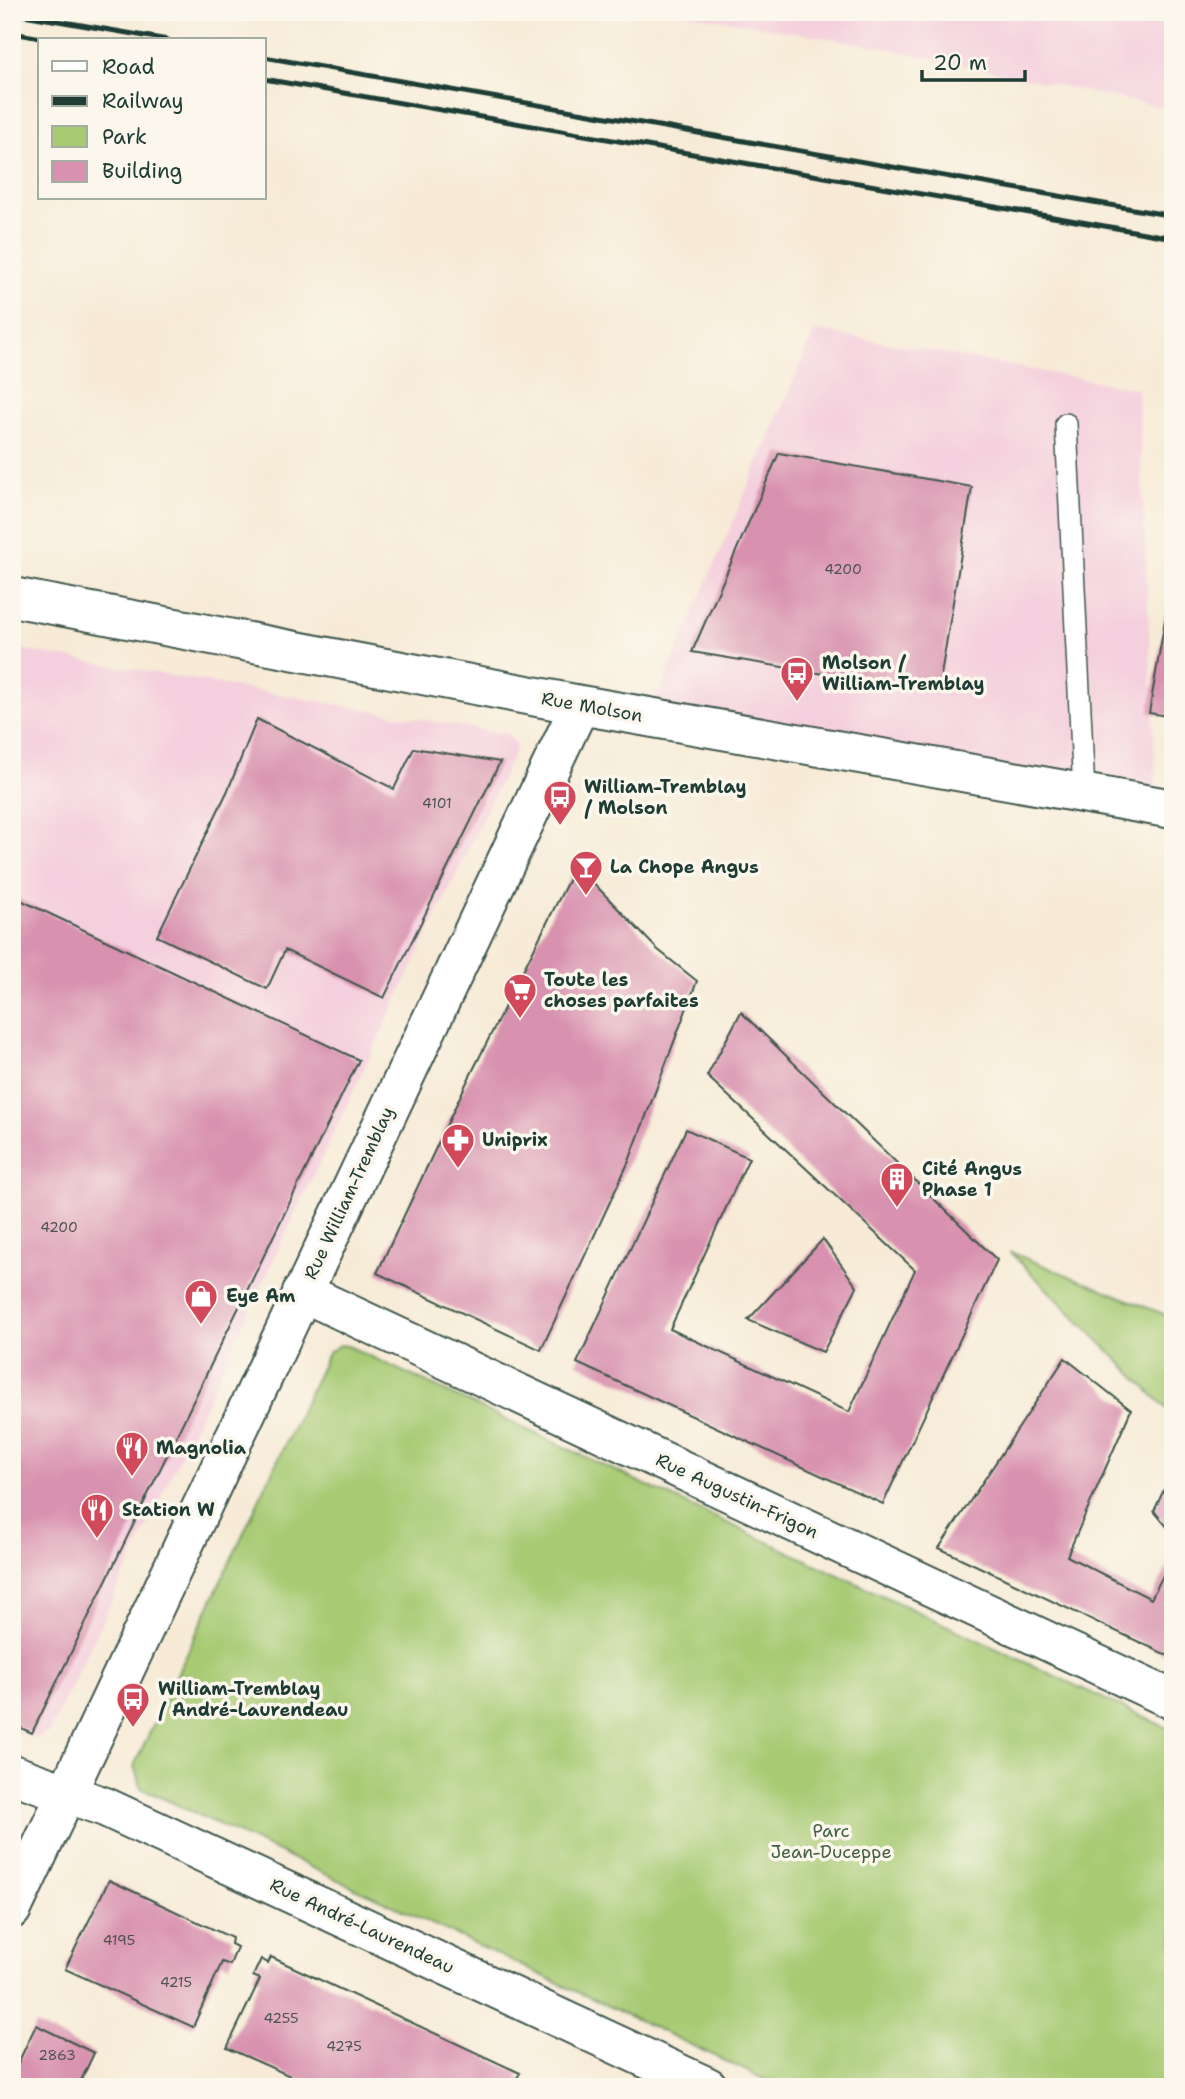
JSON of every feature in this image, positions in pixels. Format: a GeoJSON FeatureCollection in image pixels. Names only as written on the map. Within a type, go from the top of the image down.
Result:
{"type":"FeatureCollection","features":[{"type":"Feature","properties":{"kind":"street","name":"Rue Molson"},"geometry":{"type":"LineString","coordinates":[[12,597],[580,705],[1173,808]]}},
{"type":"Feature","properties":{"kind":"street","name":"Rue William-Tremblay"},"geometry":{"type":"LineString","coordinates":[[12,1909],[580,705]]}},
{"type":"Feature","properties":{"kind":"street","name":"Rue Augustin-Frigon"},"geometry":{"type":"LineString","coordinates":[[302,1292],[1173,1700]]}},
{"type":"Feature","properties":{"kind":"street","name":"Rue André-Laurendeau"},"geometry":{"type":"LineString","coordinates":[[12,1774],[117,1813],[708,2087]]}},
{"type":"Feature","properties":{"kind":"lane"},"geometry":{"type":"LineString","coordinates":[[1066,424],[1084,793]]}},
{"type":"Feature","properties":{"kind":"shaded area"},"geometry":{"type":"Polygon","coordinates":[[[677,12],[1173,12],[1173,110],[881,47],[677,12]]]}},
{"type":"Feature","properties":{"kind":"shaded area"},"geometry":{"type":"Polygon","coordinates":[[[815,330],[1138,389],[1157,806],[649,717],[815,330]]]}},
{"type":"Feature","properties":{"kind":"shaded area"},"geometry":{"type":"Polygon","coordinates":[[[12,648],[506,734],[515,742],[516,748],[50,1731],[35,1739],[12,1730],[12,648]]]}},
{"type":"Feature","properties":{"kind":"green space"},"geometry":{"type":"Polygon","coordinates":[[[1010,1252],[1173,1318],[1173,1415],[1010,1252]]]}},
{"type":"Feature","properties":{"kind":"green space","name":"Parc Jean-Duceppe"},"geometry":{"type":"Polygon","coordinates":[[[340,1345],[348,1346],[1173,1731],[1173,2087],[781,2087],[141,1788],[134,1766],[328,1353],[340,1345]]]}},
{"type":"Feature","properties":{"kind":"building"},"geometry":{"type":"Polygon","coordinates":[[[779,453],[972,487],[938,693],[692,652],[779,453]]]}},
{"type":"Feature","properties":{"kind":"building"},"geometry":{"type":"Polygon","coordinates":[[[1173,585],[1173,717],[1149,713],[1173,585]]]}},
{"type":"Feature","properties":{"kind":"building"},"geometry":{"type":"Polygon","coordinates":[[[257,719],[394,789],[414,748],[500,762],[384,998],[285,950],[267,989],[157,936],[228,790],[257,719]]]}},
{"type":"Feature","properties":{"kind":"building"},"geometry":{"type":"Polygon","coordinates":[[[576,865],[657,949],[697,981],[629,1161],[541,1350],[377,1273],[466,1084],[576,865]]]}},
{"type":"Feature","properties":{"kind":"building"},"geometry":{"type":"Polygon","coordinates":[[[12,896],[359,1060],[32,1733],[12,1724],[12,896]]]}},
{"type":"Feature","properties":{"kind":"building","name":"Cité Angus Phase 1"},"geometry":{"type":"Polygon","coordinates":[[[741,1012],[997,1260],[883,1504],[577,1363],[686,1129],[749,1158],[670,1329],[849,1412],[915,1270],[707,1076],[741,1012]]]}},
{"type":"Feature","properties":{"kind":"building"},"geometry":{"type":"Polygon","coordinates":[[[823,1239],[857,1287],[823,1352],[748,1320],[823,1239]]]}},
{"type":"Feature","properties":{"kind":"building"},"geometry":{"type":"Polygon","coordinates":[[[1065,1358],[1131,1410],[1067,1556],[1151,1599],[1173,1556],[1173,1658],[939,1548],[1065,1358]]]}},
{"type":"Feature","properties":{"kind":"building"},"geometry":{"type":"Polygon","coordinates":[[[1173,1470],[1173,1534],[1154,1511],[1173,1470]]]}},
{"type":"Feature","properties":{"kind":"building"},"geometry":{"type":"Polygon","coordinates":[[[109,1880],[232,1938],[231,1944],[237,1947],[230,1965],[222,1962],[193,2027],[65,1969],[109,1880]]]}},
{"type":"Feature","properties":{"kind":"building"},"geometry":{"type":"Polygon","coordinates":[[[271,1957],[520,2073],[517,2078],[524,2081],[522,2087],[315,2087],[227,2048],[260,1979],[253,1976],[261,1959],[268,1963],[271,1957]]]}},
{"type":"Feature","properties":{"kind":"building"},"geometry":{"type":"Polygon","coordinates":[[[36,2025],[94,2053],[78,2087],[12,2087],[12,2076],[36,2025]]]}},
{"type":"Feature","properties":{"kind":"railway"},"geometry":{"type":"LineString","coordinates":[[12,13],[156,38]]}},
{"type":"Feature","properties":{"kind":"railway"},"geometry":{"type":"LineString","coordinates":[[12,33],[42,38]]}},
{"type":"Feature","properties":{"kind":"railway"},"geometry":{"type":"LineString","coordinates":[[266,57],[1173,216]]}},
{"type":"Feature","properties":{"kind":"railway"},"geometry":{"type":"LineString","coordinates":[[266,79],[1173,238]]}},
{"type":"Feature","properties":{"kind":"place","name":"Molson / William-Tremblay"},"geometry":{"type":"Point","coordinates":[797,703]}},
{"type":"Feature","properties":{"kind":"place","name":"William-Tremblay / Molson"},"geometry":{"type":"Point","coordinates":[560,827]}},
{"type":"Feature","properties":{"kind":"place","name":"La Chope Angus"},"geometry":{"type":"Point","coordinates":[586,897]}},
{"type":"Feature","properties":{"kind":"place","name":"Toute les choses parfaites"},"geometry":{"type":"Point","coordinates":[520,1020]}},
{"type":"Feature","properties":{"kind":"place","name":"Uniprix"},"geometry":{"type":"Point","coordinates":[458,1170]}},
{"type":"Feature","properties":{"kind":"place","name":"Cité Angus Phase 1"},"geometry":{"type":"Point","coordinates":[897,1209]}},
{"type":"Feature","properties":{"kind":"place","name":"Eye Am"},"geometry":{"type":"Point","coordinates":[201,1326]}},
{"type":"Feature","properties":{"kind":"place","name":"Magnolia"},"geometry":{"type":"Point","coordinates":[132,1478]}},
{"type":"Feature","properties":{"kind":"place","name":"Station W"},"geometry":{"type":"Point","coordinates":[97,1540]}},
{"type":"Feature","properties":{"kind":"place","name":"William-Tremblay / André-Laurendeau"},"geometry":{"type":"Point","coordinates":[133,1729]}}]}
